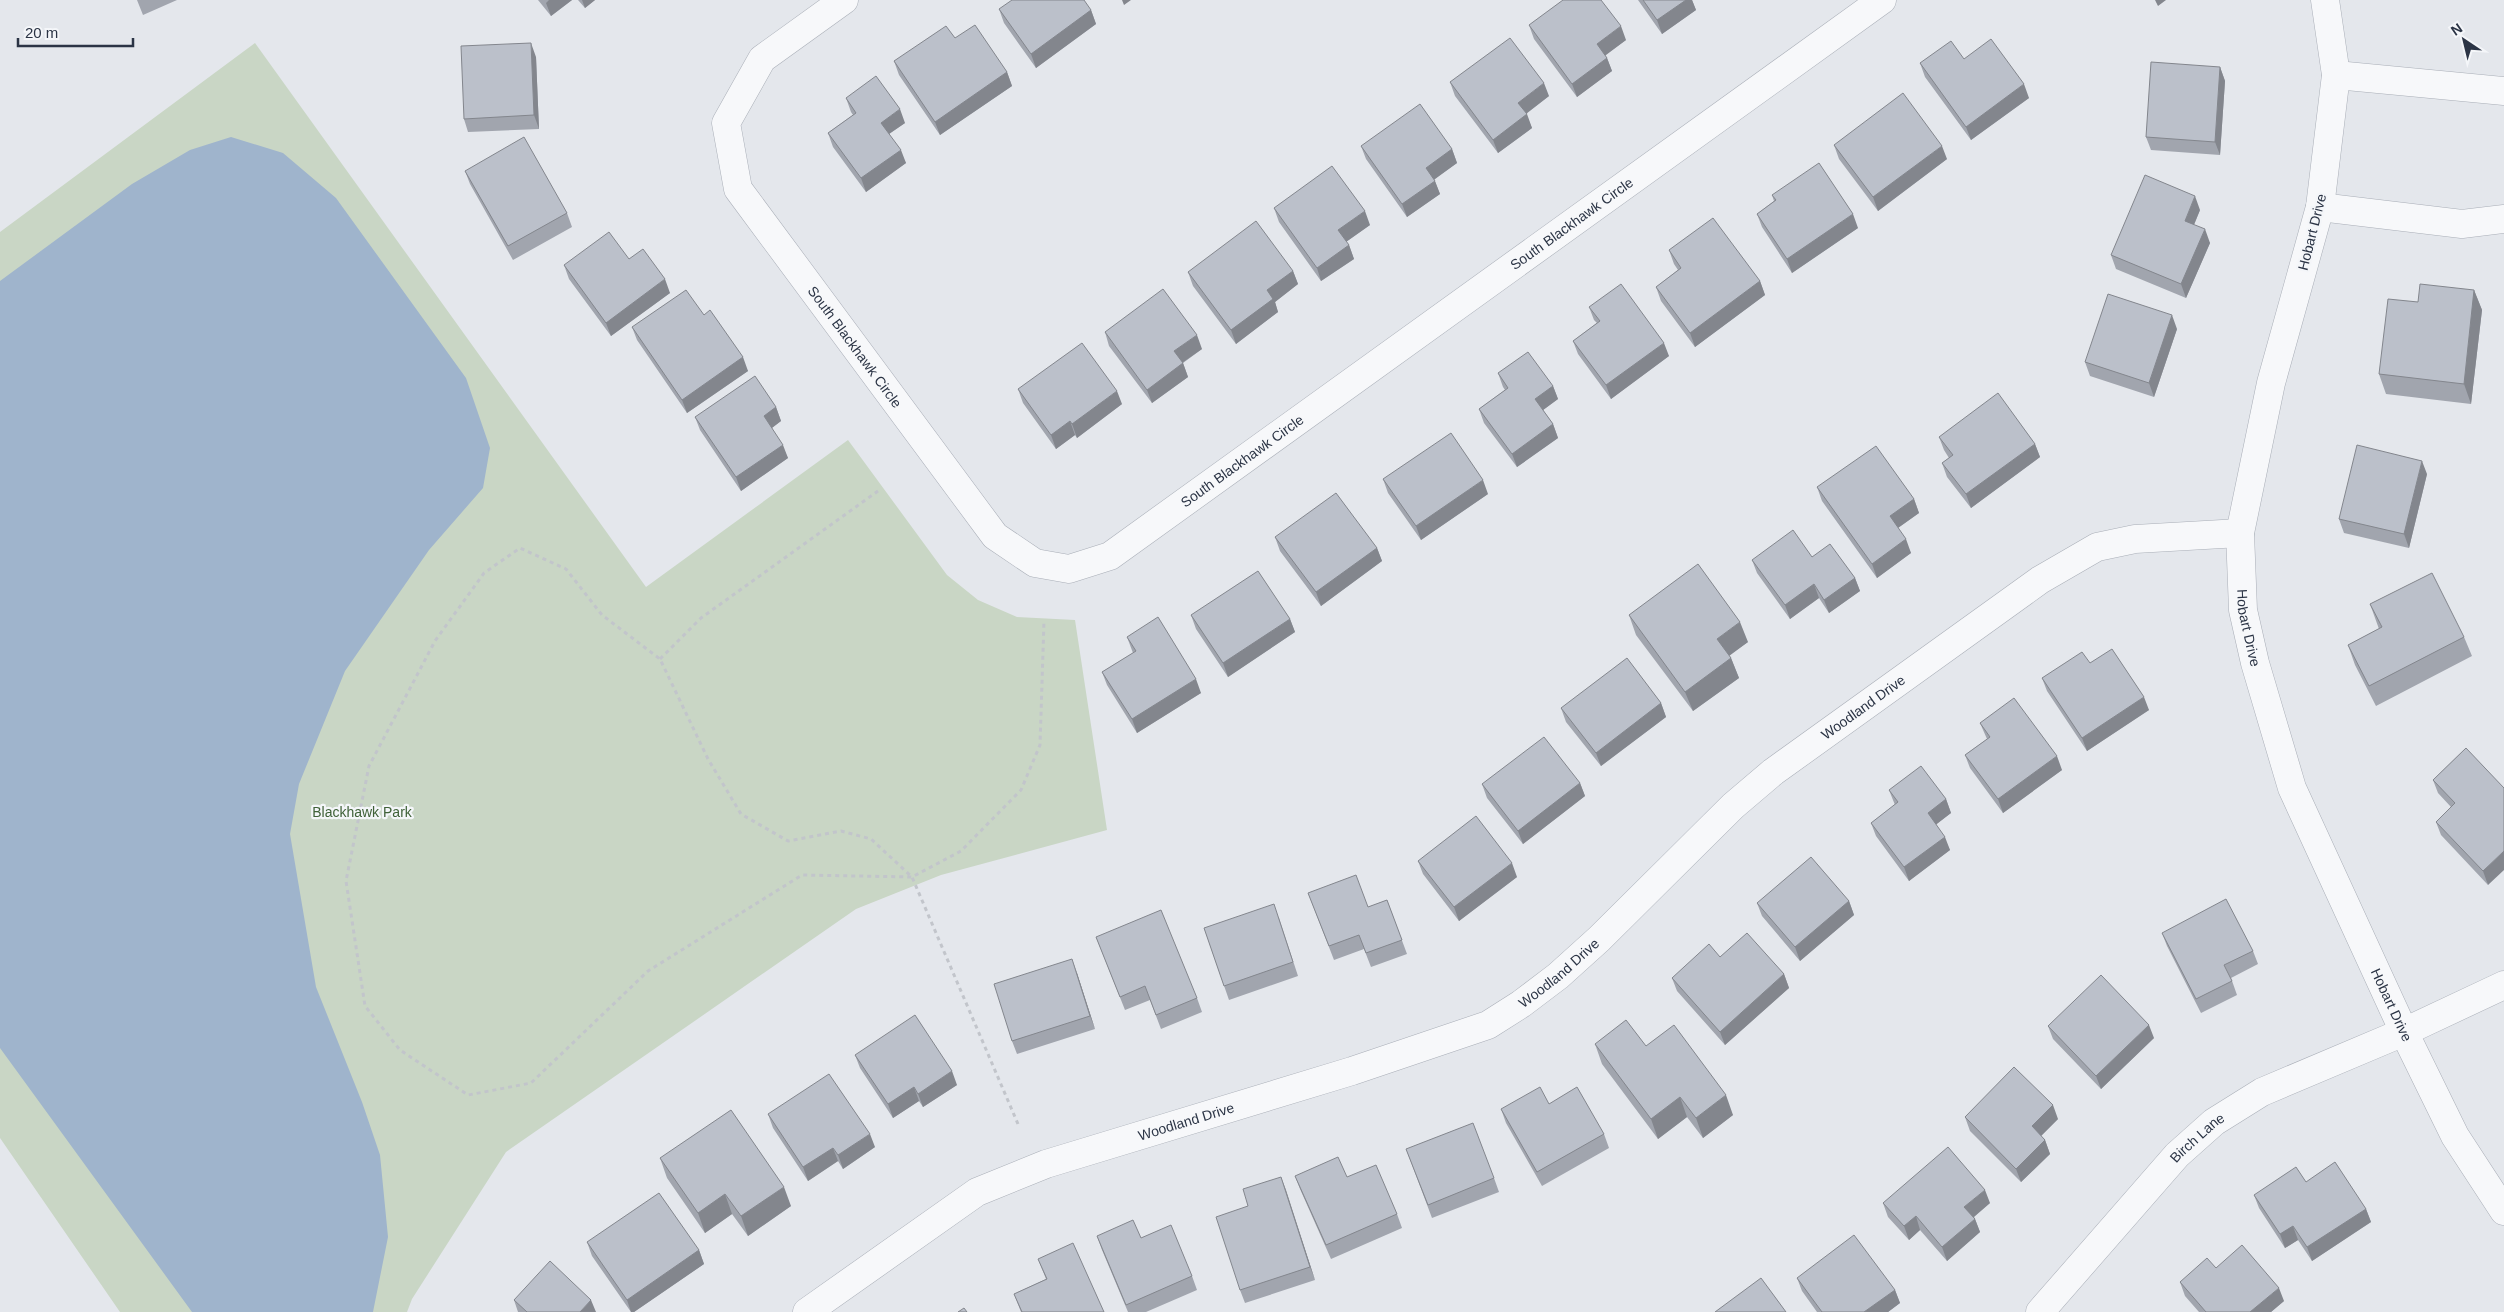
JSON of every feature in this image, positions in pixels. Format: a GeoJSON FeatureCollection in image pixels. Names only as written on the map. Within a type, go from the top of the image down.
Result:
{"type":"FeatureCollection","features":[{"type":"Feature","properties":{"kind":"street","name":"South Blackhawk Circle"},"geometry":{"type":"LineString","coordinates":[[844,0],[762,59],[726,122],[738,189],[994,536],[1035,563],[1069,569],[1110,556],[1882,0]]}},
{"type":"Feature","properties":{"kind":"street","name":"Hobart Drive"},"geometry":{"type":"LineString","coordinates":[[2325,0],[2336,75],[2320,207],[2271,383],[2240,533],[2245,619],[2254,663],[2292,788],[2404,1032],[2455,1136],[2504,1211]]}},
{"type":"Feature","properties":{"kind":"street"},"geometry":{"type":"LineString","coordinates":[[2336,75],[2504,91]]}},
{"type":"Feature","properties":{"kind":"street"},"geometry":{"type":"LineString","coordinates":[[2320,207],[2462,224],[2504,219]]}},
{"type":"Feature","properties":{"kind":"street","name":"Woodland Drive"},"geometry":{"type":"LineString","coordinates":[[807,1312],[977,1192],[1046,1164],[1342,1074],[1488,1025],[1521,1004],[1558,976],[1599,939],[1733,806],[1773,772],[2048,575],[2097,547],[2135,539],[2240,533]]}},
{"type":"Feature","properties":{"kind":"street","name":"Birch Lane"},"geometry":{"type":"LineString","coordinates":[[2040,1312],[2177,1155],[2214,1122],[2262,1092],[2404,1032],[2504,985]]}},
{"type":"Feature","properties":{"kind":"path"},"geometry":{"type":"LineString","coordinates":[[660,659],[701,618],[878,491]]}},
{"type":"Feature","properties":{"kind":"path"},"geometry":{"type":"LineString","coordinates":[[1018,1124],[912,877],[871,839],[841,832],[788,840],[741,814],[708,759],[660,659],[602,615],[566,569],[520,548],[484,573],[435,641],[369,766],[346,881],[365,1006],[400,1050],[468,1095],[531,1083],[648,971],[802,875],[912,877],[960,851],[1021,790],[1040,745],[1044,621]]}},
{"type":"Feature","properties":{"kind":"green space","name":"Blackhawk Park"},"geometry":{"type":"Polygon","coordinates":[[[255,43],[646,587],[848,440],[947,575],[978,600],[1017,617],[1075,620],[1107,830],[941,875],[856,909],[506,1152],[412,1299],[407,1312],[120,1312],[0,1138],[0,232],[255,43]]]}},
{"type":"Feature","properties":{"kind":"water"},"geometry":{"type":"Polygon","coordinates":[[[231,137],[283,153],[336,198],[466,378],[490,448],[483,488],[429,550],[345,671],[299,784],[290,834],[316,987],[362,1102],[380,1155],[388,1237],[373,1312],[192,1312],[0,1048],[0,281],[132,184],[190,150],[231,137]]]}},
{"type":"Feature","properties":{"kind":"building"},"geometry":{"type":"Polygon","coordinates":[[[1012,0],[1084,0],[1091,10],[1031,54],[999,9],[1012,0]]]}},
{"type":"Feature","properties":{"kind":"building"},"geometry":{"type":"Polygon","coordinates":[[[1563,0],[1601,0],[1621,26],[1597,44],[1607,58],[1572,84],[1529,25],[1563,0]]]}},
{"type":"Feature","properties":{"kind":"building"},"geometry":{"type":"Polygon","coordinates":[[[1643,0],[1686,0],[1657,20],[1643,0]]]}},
{"type":"Feature","properties":{"kind":"building"},"geometry":{"type":"Polygon","coordinates":[[[975,25],[1007,72],[935,122],[894,61],[946,26],[955,38],[975,25]]]}},
{"type":"Feature","properties":{"kind":"building"},"geometry":{"type":"Polygon","coordinates":[[[1510,38],[1544,83],[1518,103],[1527,114],[1493,140],[1450,82],[1510,38]]]}},
{"type":"Feature","properties":{"kind":"building"},"geometry":{"type":"Polygon","coordinates":[[[1991,39],[2024,84],[1966,127],[1920,63],[1951,41],[1964,59],[1991,39]]]}},
{"type":"Feature","properties":{"kind":"building"},"geometry":{"type":"Polygon","coordinates":[[[531,43],[534,115],[464,119],[461,46],[531,43]]]}},
{"type":"Feature","properties":{"kind":"building"},"geometry":{"type":"Polygon","coordinates":[[[2151,62],[2220,67],[2215,142],[2146,137],[2151,62]]]}},
{"type":"Feature","properties":{"kind":"building"},"geometry":{"type":"Polygon","coordinates":[[[876,76],[900,109],[881,123],[901,150],[861,178],[828,133],[856,113],[846,98],[876,76]]]}},
{"type":"Feature","properties":{"kind":"building"},"geometry":{"type":"Polygon","coordinates":[[[1903,93],[1942,146],[1873,197],[1834,145],[1903,93]]]}},
{"type":"Feature","properties":{"kind":"building"},"geometry":{"type":"Polygon","coordinates":[[[1420,104],[1452,149],[1426,168],[1435,181],[1402,204],[1361,146],[1420,104]]]}},
{"type":"Feature","properties":{"kind":"building"},"geometry":{"type":"Polygon","coordinates":[[[524,137],[567,213],[508,246],[465,171],[524,137]]]}},
{"type":"Feature","properties":{"kind":"building"},"geometry":{"type":"Polygon","coordinates":[[[1819,163],[1853,214],[1787,259],[1757,214],[1776,200],[1772,195],[1819,163]]]}},
{"type":"Feature","properties":{"kind":"building"},"geometry":{"type":"Polygon","coordinates":[[[1332,166],[1365,211],[1338,230],[1349,245],[1317,268],[1274,208],[1332,166]]]}},
{"type":"Feature","properties":{"kind":"building"},"geometry":{"type":"Polygon","coordinates":[[[2145,175],[2195,196],[2185,221],[2205,229],[2181,284],[2111,255],[2145,175]]]}},
{"type":"Feature","properties":{"kind":"building"},"geometry":{"type":"Polygon","coordinates":[[[1713,218],[1760,281],[1690,333],[1656,287],[1681,268],[1669,250],[1713,218]]]}},
{"type":"Feature","properties":{"kind":"building"},"geometry":{"type":"Polygon","coordinates":[[[1256,221],[1293,271],[1267,290],[1273,299],[1231,330],[1188,272],[1256,221]]]}},
{"type":"Feature","properties":{"kind":"building"},"geometry":{"type":"Polygon","coordinates":[[[609,232],[629,259],[643,249],[665,279],[606,323],[564,265],[609,232]]]}},
{"type":"Feature","properties":{"kind":"building"},"geometry":{"type":"Polygon","coordinates":[[[1621,284],[1664,343],[1606,385],[1573,341],[1600,321],[1589,307],[1621,284]]]}},
{"type":"Feature","properties":{"kind":"building"},"geometry":{"type":"Polygon","coordinates":[[[2420,284],[2474,290],[2464,384],[2379,374],[2388,299],[2418,302],[2420,284]]]}},
{"type":"Feature","properties":{"kind":"building"},"geometry":{"type":"Polygon","coordinates":[[[1163,289],[1197,335],[1174,351],[1183,363],[1147,390],[1105,332],[1163,289]]]}},
{"type":"Feature","properties":{"kind":"building"},"geometry":{"type":"Polygon","coordinates":[[[686,290],[704,315],[710,310],[743,357],[682,400],[632,327],[686,290]]]}},
{"type":"Feature","properties":{"kind":"building"},"geometry":{"type":"Polygon","coordinates":[[[2108,294],[2172,315],[2149,383],[2085,362],[2108,294]]]}},
{"type":"Feature","properties":{"kind":"building"},"geometry":{"type":"Polygon","coordinates":[[[1082,343],[1117,391],[1072,424],[1070,421],[1051,435],[1018,389],[1082,343]]]}},
{"type":"Feature","properties":{"kind":"building"},"geometry":{"type":"Polygon","coordinates":[[[1528,352],[1553,386],[1535,399],[1553,424],[1512,454],[1479,409],[1508,388],[1498,373],[1528,352]]]}},
{"type":"Feature","properties":{"kind":"building"},"geometry":{"type":"Polygon","coordinates":[[[755,376],[776,407],[764,416],[783,445],[736,477],[695,417],[755,376]]]}},
{"type":"Feature","properties":{"kind":"building"},"geometry":{"type":"Polygon","coordinates":[[[1998,393],[2035,444],[1966,494],[1942,463],[1953,455],[1939,437],[1998,393]]]}},
{"type":"Feature","properties":{"kind":"building"},"geometry":{"type":"Polygon","coordinates":[[[1451,433],[1483,480],[1416,526],[1383,479],[1451,433]]]}},
{"type":"Feature","properties":{"kind":"building"},"geometry":{"type":"Polygon","coordinates":[[[2357,445],[2422,461],[2404,534],[2339,519],[2357,445]]]}},
{"type":"Feature","properties":{"kind":"building"},"geometry":{"type":"Polygon","coordinates":[[[1876,446],[1914,499],[1890,516],[1906,539],[1872,564],[1817,487],[1876,446]]]}},
{"type":"Feature","properties":{"kind":"building"},"geometry":{"type":"Polygon","coordinates":[[[1336,493],[1377,548],[1316,592],[1275,537],[1336,493]]]}},
{"type":"Feature","properties":{"kind":"building"},"geometry":{"type":"Polygon","coordinates":[[[1793,530],[1812,557],[1830,544],[1855,578],[1824,600],[1814,584],[1785,605],[1752,560],[1793,530]]]}},
{"type":"Feature","properties":{"kind":"building"},"geometry":{"type":"Polygon","coordinates":[[[1698,564],[1740,622],[1717,639],[1731,658],[1685,692],[1629,615],[1698,564]]]}},
{"type":"Feature","properties":{"kind":"building"},"geometry":{"type":"Polygon","coordinates":[[[1258,571],[1290,619],[1223,663],[1191,615],[1258,571]]]}},
{"type":"Feature","properties":{"kind":"building"},"geometry":{"type":"Polygon","coordinates":[[[2432,573],[2464,637],[2369,686],[2348,645],[2382,627],[2370,604],[2432,573]]]}},
{"type":"Feature","properties":{"kind":"building"},"geometry":{"type":"Polygon","coordinates":[[[1158,617],[1196,679],[1132,719],[1102,672],[1136,651],[1127,637],[1158,617]]]}},
{"type":"Feature","properties":{"kind":"building"},"geometry":{"type":"Polygon","coordinates":[[[2112,649],[2144,697],[2082,738],[2042,678],[2082,652],[2090,663],[2112,649]]]}},
{"type":"Feature","properties":{"kind":"building"},"geometry":{"type":"Polygon","coordinates":[[[1627,658],[1661,703],[1596,753],[1561,708],[1627,658]]]}},
{"type":"Feature","properties":{"kind":"building"},"geometry":{"type":"Polygon","coordinates":[[[2014,698],[2057,756],[1998,799],[1965,755],[1990,737],[1980,723],[2014,698]]]}},
{"type":"Feature","properties":{"kind":"building"},"geometry":{"type":"Polygon","coordinates":[[[1544,737],[1580,783],[1518,831],[1482,784],[1544,737]]]}},
{"type":"Feature","properties":{"kind":"building"},"geometry":{"type":"Polygon","coordinates":[[[2466,748],[2504,788],[2504,851],[2483,871],[2436,822],[2455,803],[2433,780],[2466,748]]]}},
{"type":"Feature","properties":{"kind":"building"},"geometry":{"type":"Polygon","coordinates":[[[1921,766],[1946,799],[1928,813],[1945,837],[1904,867],[1871,823],[1898,802],[1889,790],[1921,766]]]}},
{"type":"Feature","properties":{"kind":"building"},"geometry":{"type":"Polygon","coordinates":[[[1476,816],[1512,863],[1454,907],[1418,861],[1476,816]]]}},
{"type":"Feature","properties":{"kind":"building"},"geometry":{"type":"Polygon","coordinates":[[[1811,857],[1849,901],[1795,947],[1757,903],[1811,857]]]}},
{"type":"Feature","properties":{"kind":"building"},"geometry":{"type":"Polygon","coordinates":[[[1356,875],[1368,907],[1387,900],[1402,940],[1366,953],[1359,935],[1329,946],[1308,893],[1356,875]]]}},
{"type":"Feature","properties":{"kind":"building"},"geometry":{"type":"Polygon","coordinates":[[[2226,899],[2253,951],[2224,965],[2232,981],[2196,999],[2162,933],[2226,899]]]}},
{"type":"Feature","properties":{"kind":"building"},"geometry":{"type":"Polygon","coordinates":[[[1274,904],[1293,962],[1224,986],[1204,928],[1274,904]]]}},
{"type":"Feature","properties":{"kind":"building"},"geometry":{"type":"Polygon","coordinates":[[[1161,910],[1197,998],[1156,1015],[1145,986],[1120,997],[1096,937],[1161,910]]]}},
{"type":"Feature","properties":{"kind":"building"},"geometry":{"type":"Polygon","coordinates":[[[1747,933],[1784,974],[1720,1032],[1672,978],[1709,944],[1720,957],[1747,933]]]}},
{"type":"Feature","properties":{"kind":"building"},"geometry":{"type":"Polygon","coordinates":[[[1072,959],[1090,1016],[1012,1041],[994,984],[1072,959]]]}},
{"type":"Feature","properties":{"kind":"building"},"geometry":{"type":"Polygon","coordinates":[[[2101,975],[2149,1025],[2096,1076],[2048,1026],[2101,975]]]}},
{"type":"Feature","properties":{"kind":"building"},"geometry":{"type":"Polygon","coordinates":[[[915,1015],[952,1071],[918,1094],[914,1087],[888,1104],[855,1055],[915,1015]]]}},
{"type":"Feature","properties":{"kind":"building"},"geometry":{"type":"Polygon","coordinates":[[[1626,1020],[1646,1046],[1674,1025],[1726,1095],[1696,1118],[1680,1097],[1651,1119],[1595,1044],[1626,1020]]]}},
{"type":"Feature","properties":{"kind":"building"},"geometry":{"type":"Polygon","coordinates":[[[2014,1067],[2053,1105],[2032,1126],[2045,1140],[2016,1169],[1965,1117],[2014,1067]]]}},
{"type":"Feature","properties":{"kind":"building"},"geometry":{"type":"Polygon","coordinates":[[[829,1074],[870,1134],[838,1155],[833,1148],[803,1167],[768,1114],[829,1074]]]}},
{"type":"Feature","properties":{"kind":"building"},"geometry":{"type":"Polygon","coordinates":[[[1540,1087],[1549,1104],[1577,1087],[1604,1134],[1537,1172],[1501,1109],[1540,1087]]]}},
{"type":"Feature","properties":{"kind":"building"},"geometry":{"type":"Polygon","coordinates":[[[731,1110],[784,1187],[741,1216],[725,1194],[698,1213],[660,1158],[731,1110]]]}},
{"type":"Feature","properties":{"kind":"building"},"geometry":{"type":"Polygon","coordinates":[[[1473,1123],[1494,1178],[1428,1205],[1406,1149],[1473,1123]]]}},
{"type":"Feature","properties":{"kind":"building"},"geometry":{"type":"Polygon","coordinates":[[[1948,1147],[1985,1190],[1964,1207],[1975,1219],[1942,1247],[1916,1216],[1904,1226],[1883,1203],[1948,1147]]]}},
{"type":"Feature","properties":{"kind":"building"},"geometry":{"type":"Polygon","coordinates":[[[1338,1157],[1347,1177],[1376,1165],[1397,1214],[1326,1245],[1295,1176],[1338,1157]]]}},
{"type":"Feature","properties":{"kind":"building"},"geometry":{"type":"Polygon","coordinates":[[[2335,1162],[2366,1209],[2307,1247],[2293,1226],[2280,1234],[2254,1195],[2296,1167],[2306,1182],[2335,1162]]]}},
{"type":"Feature","properties":{"kind":"building"},"geometry":{"type":"Polygon","coordinates":[[[1281,1177],[1310,1267],[1240,1290],[1216,1217],[1248,1206],[1243,1189],[1281,1177]]]}},
{"type":"Feature","properties":{"kind":"building"},"geometry":{"type":"Polygon","coordinates":[[[659,1193],[699,1250],[627,1300],[587,1242],[659,1193]]]}},
{"type":"Feature","properties":{"kind":"building"},"geometry":{"type":"Polygon","coordinates":[[[1133,1220],[1141,1238],[1171,1225],[1192,1276],[1126,1305],[1097,1236],[1133,1220]]]}},
{"type":"Feature","properties":{"kind":"building"},"geometry":{"type":"Polygon","coordinates":[[[1854,1235],[1895,1290],[1864,1312],[1822,1312],[1797,1278],[1854,1235]]]}},
{"type":"Feature","properties":{"kind":"building"},"geometry":{"type":"Polygon","coordinates":[[[1073,1243],[1104,1312],[1022,1312],[1014,1294],[1047,1279],[1038,1259],[1073,1243]]]}},
{"type":"Feature","properties":{"kind":"building"},"geometry":{"type":"Polygon","coordinates":[[[2242,1245],[2279,1288],[2250,1312],[2206,1312],[2180,1282],[2207,1258],[2216,1268],[2242,1245]]]}},
{"type":"Feature","properties":{"kind":"building"},"geometry":{"type":"Polygon","coordinates":[[[550,1261],[591,1300],[580,1312],[527,1312],[514,1300],[550,1261]]]}},
{"type":"Feature","properties":{"kind":"building"},"geometry":{"type":"Polygon","coordinates":[[[1761,1278],[1786,1312],[1715,1312],[1761,1278]]]}},
{"type":"Feature","properties":{"kind":"building"},"geometry":{"type":"Polygon","coordinates":[[[964,1308],[967,1312],[958,1312],[964,1308]]]}}]}
